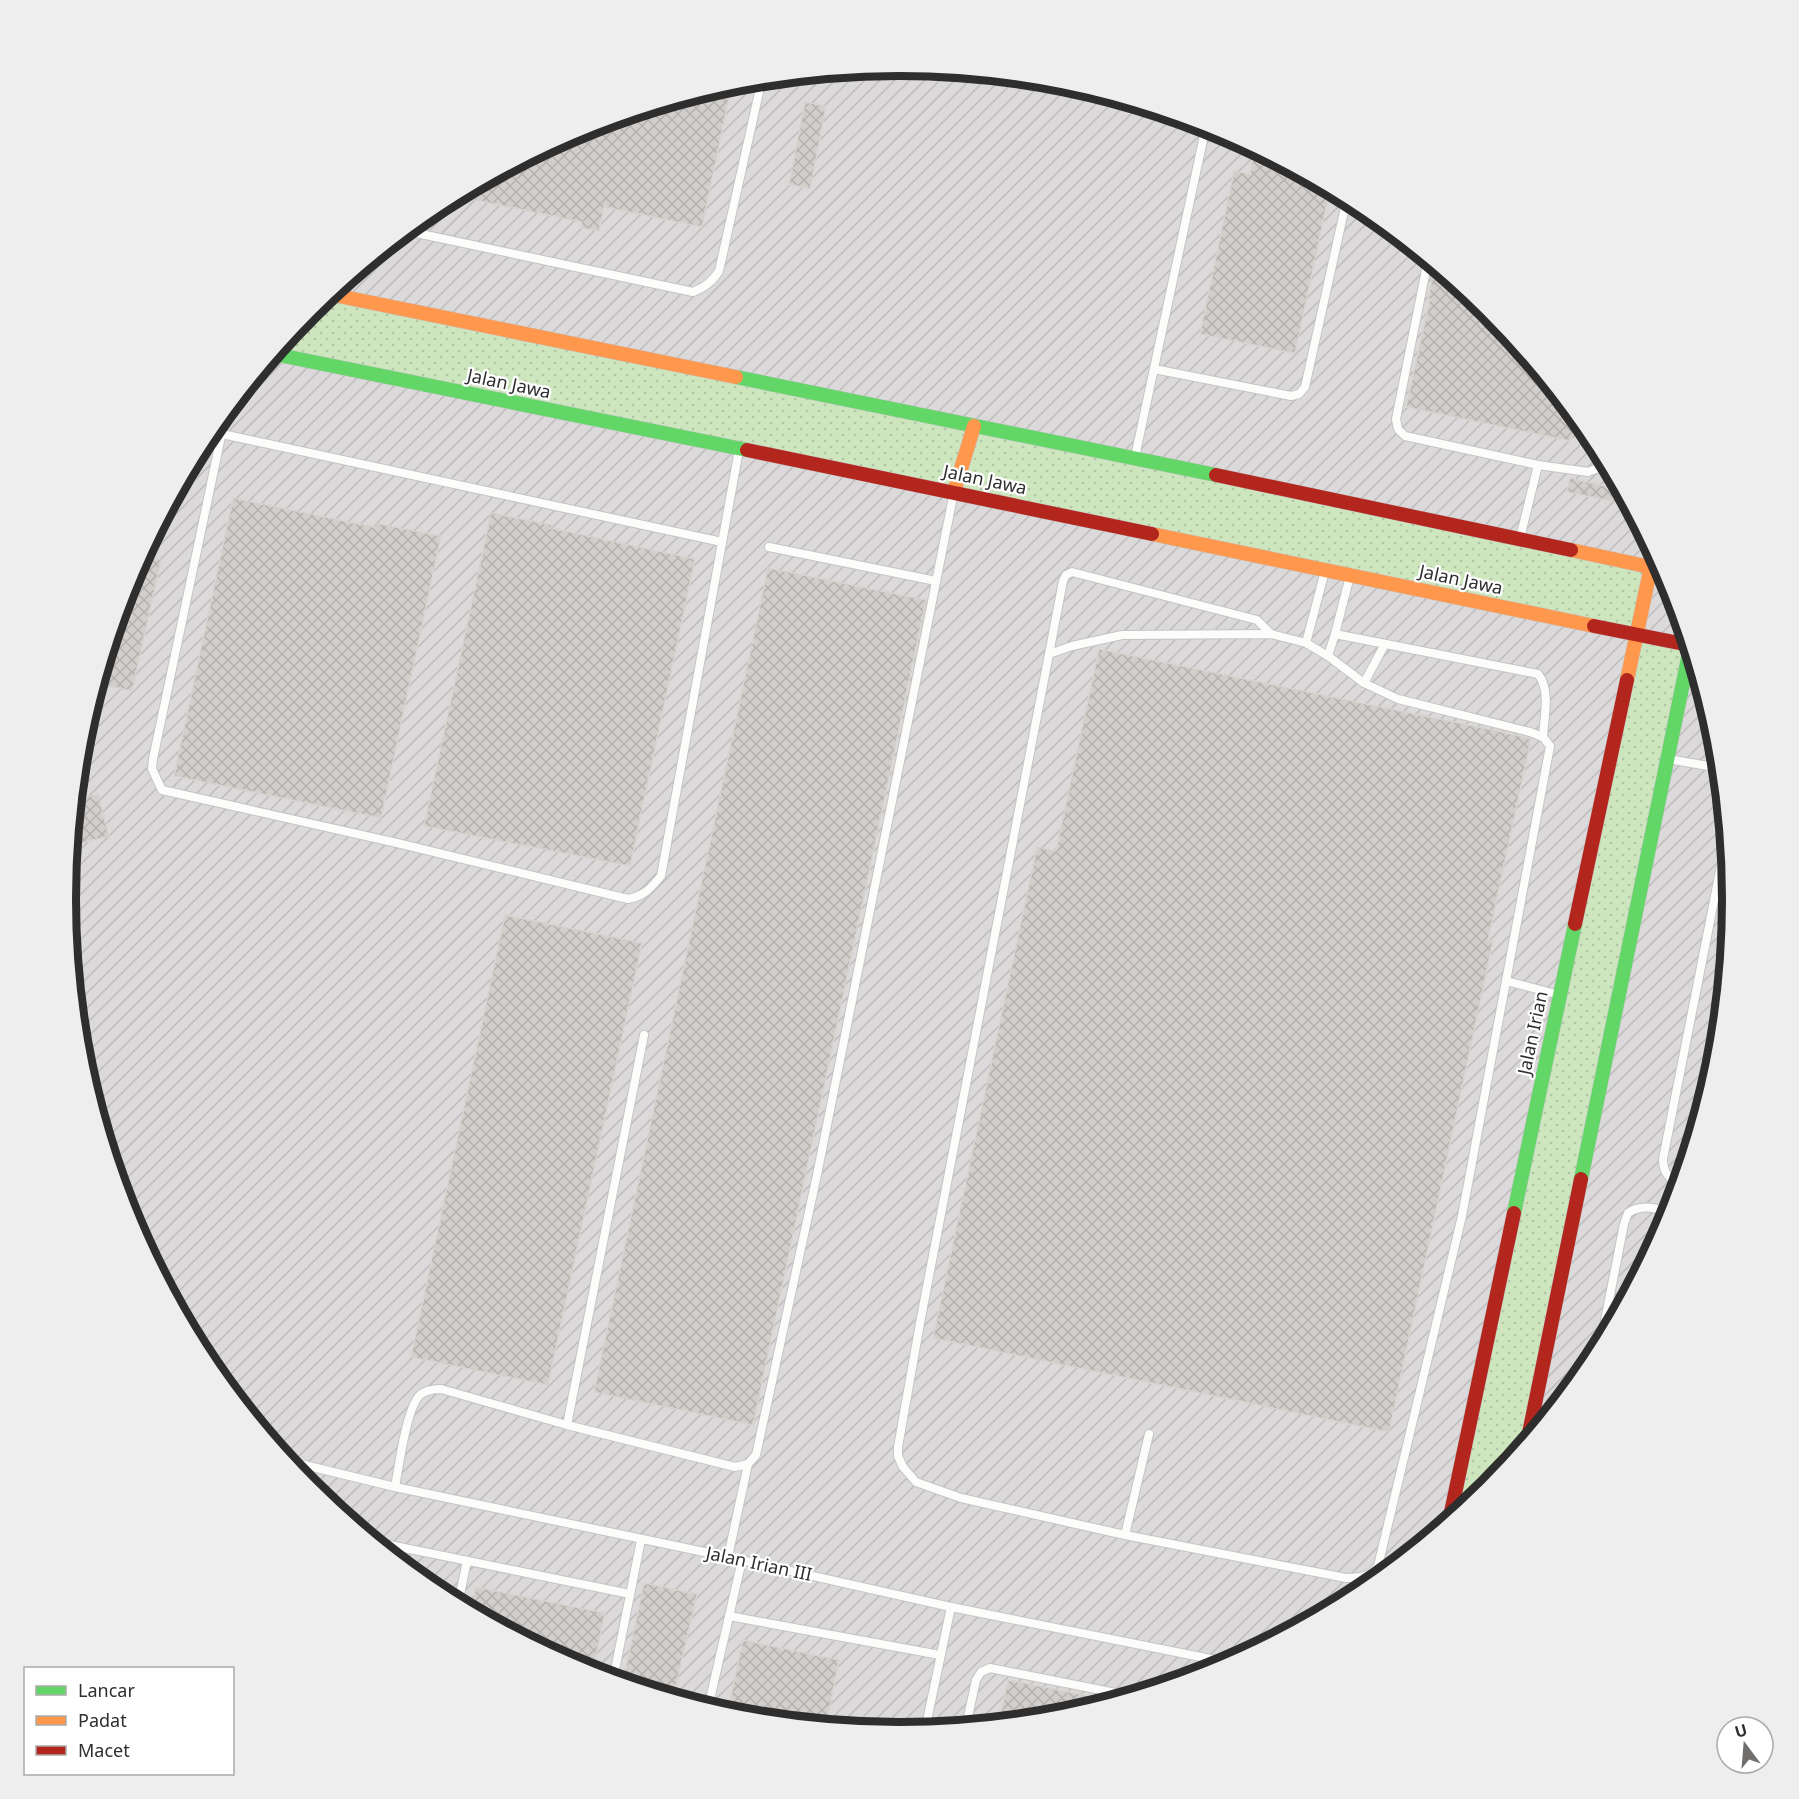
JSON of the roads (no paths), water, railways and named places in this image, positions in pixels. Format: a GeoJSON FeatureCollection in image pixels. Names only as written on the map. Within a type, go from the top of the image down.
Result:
{"type":"FeatureCollection","features":[{"type":"Feature","properties":{"kind":"street"},"geometry":{"type":"LineString","coordinates":[[341,296],[1135,458],[1652,567]]}},
{"type":"Feature","properties":{"kind":"street","name":"Jalan Jawa"},"geometry":{"type":"LineString","coordinates":[[282,356],[954,492],[1682,644]]}},
{"type":"Feature","properties":{"kind":"street"},"geometry":{"type":"LineString","coordinates":[[954,492],[974,426]]}},
{"type":"Feature","properties":{"kind":"street","name":"Jalan Irian"},"geometry":{"type":"LineString","coordinates":[[1452,1509],[1487,1332],[1636,635],[1655,574]]}},
{"type":"Feature","properties":{"kind":"street"},"geometry":{"type":"LineString","coordinates":[[1530,1427],[1687,663]]}},
{"type":"Feature","properties":{"kind":"lane"},"geometry":{"type":"LineString","coordinates":[[417,233],[693,292],[705,287],[713,281],[719,271],[760,89]]}},
{"type":"Feature","properties":{"kind":"lane"},"geometry":{"type":"LineString","coordinates":[[1135,458],[1204,135]]}},
{"type":"Feature","properties":{"kind":"lane"},"geometry":{"type":"LineString","coordinates":[[1154,369],[1291,396],[1299,394],[1305,387],[1345,208]]}},
{"type":"Feature","properties":{"kind":"lane"},"geometry":{"type":"LineString","coordinates":[[1426,268],[1396,419],[1398,429],[1405,436],[1538,465],[1588,472],[1599,467]]}},
{"type":"Feature","properties":{"kind":"lane"},"geometry":{"type":"LineString","coordinates":[[722,542],[222,434],[152,770],[162,790],[397,843],[628,899],[639,897],[648,892],[661,876],[739,450]]}},
{"type":"Feature","properties":{"kind":"lane"},"geometry":{"type":"LineString","coordinates":[[1520,538],[1538,465]]}},
{"type":"Feature","properties":{"kind":"lane"},"geometry":{"type":"LineString","coordinates":[[728,1557],[748,1464],[756,1455],[817,1174],[954,492]]}},
{"type":"Feature","properties":{"kind":"lane"},"geometry":{"type":"LineString","coordinates":[[769,548],[936,581]]}},
{"type":"Feature","properties":{"kind":"lane"},"geometry":{"type":"LineString","coordinates":[[1306,643],[1325,570]]}},
{"type":"Feature","properties":{"kind":"lane"},"geometry":{"type":"LineString","coordinates":[[1049,654],[1072,646],[1122,635],[1271,634],[1306,643],[1364,683],[1398,699],[1543,737],[1550,746],[1462,1216],[1378,1566],[1362,1577],[1346,1578],[1125,1535],[961,1497],[916,1482],[903,1467],[898,1456],[920,1323],[1063,581],[1066,574],[1072,572],[1257,620],[1271,634]]}},
{"type":"Feature","properties":{"kind":"lane"},"geometry":{"type":"LineString","coordinates":[[1328,656],[1350,575]]}},
{"type":"Feature","properties":{"kind":"lane"},"geometry":{"type":"LineString","coordinates":[[1335,634],[1538,674],[1546,689],[1543,737]]}},
{"type":"Feature","properties":{"kind":"lane"},"geometry":{"type":"LineString","coordinates":[[1364,683],[1385,644]]}},
{"type":"Feature","properties":{"kind":"lane"},"geometry":{"type":"LineString","coordinates":[[1668,759],[1711,767]]}},
{"type":"Feature","properties":{"kind":"lane"},"geometry":{"type":"LineString","coordinates":[[1673,1179],[1665,1172],[1663,1159],[1721,864]]}},
{"type":"Feature","properties":{"kind":"lane"},"geometry":{"type":"LineString","coordinates":[[1506,981],[1560,995]]}},
{"type":"Feature","properties":{"kind":"lane"},"geometry":{"type":"LineString","coordinates":[[567,1425],[644,1035]]}},
{"type":"Feature","properties":{"kind":"lane"},"geometry":{"type":"LineString","coordinates":[[1604,1323],[1628,1213],[1645,1206],[1662,1210]]}},
{"type":"Feature","properties":{"kind":"lane"},"geometry":{"type":"LineString","coordinates":[[395,1487],[412,1407],[420,1395],[430,1390],[441,1389],[567,1425],[735,1467],[748,1464]]}},
{"type":"Feature","properties":{"kind":"lane"},"geometry":{"type":"LineString","coordinates":[[1533,1414],[1540,1415]]}},
{"type":"Feature","properties":{"kind":"lane"},"geometry":{"type":"LineString","coordinates":[[1125,1535],[1149,1434]]}},
{"type":"Feature","properties":{"kind":"lane","name":"Jalan Irian III"},"geometry":{"type":"LineString","coordinates":[[302,1464],[395,1487],[742,1560],[951,1607],[1215,1660]]}},
{"type":"Feature","properties":{"kind":"lane"},"geometry":{"type":"LineString","coordinates":[[616,1672],[641,1540]]}},
{"type":"Feature","properties":{"kind":"lane"},"geometry":{"type":"LineString","coordinates":[[390,1545],[630,1594]]}},
{"type":"Feature","properties":{"kind":"lane"},"geometry":{"type":"LineString","coordinates":[[710,1700],[742,1560]]}},
{"type":"Feature","properties":{"kind":"lane"},"geometry":{"type":"LineString","coordinates":[[460,1595],[467,1561]]}},
{"type":"Feature","properties":{"kind":"lane"},"geometry":{"type":"LineString","coordinates":[[928,1721],[951,1607]]}},
{"type":"Feature","properties":{"kind":"lane"},"geometry":{"type":"LineString","coordinates":[[729,1616],[940,1655]]}},
{"type":"Feature","properties":{"kind":"lane"},"geometry":{"type":"LineString","coordinates":[[967,1719],[976,1680],[981,1672],[990,1668],[1116,1693]]}}]}
